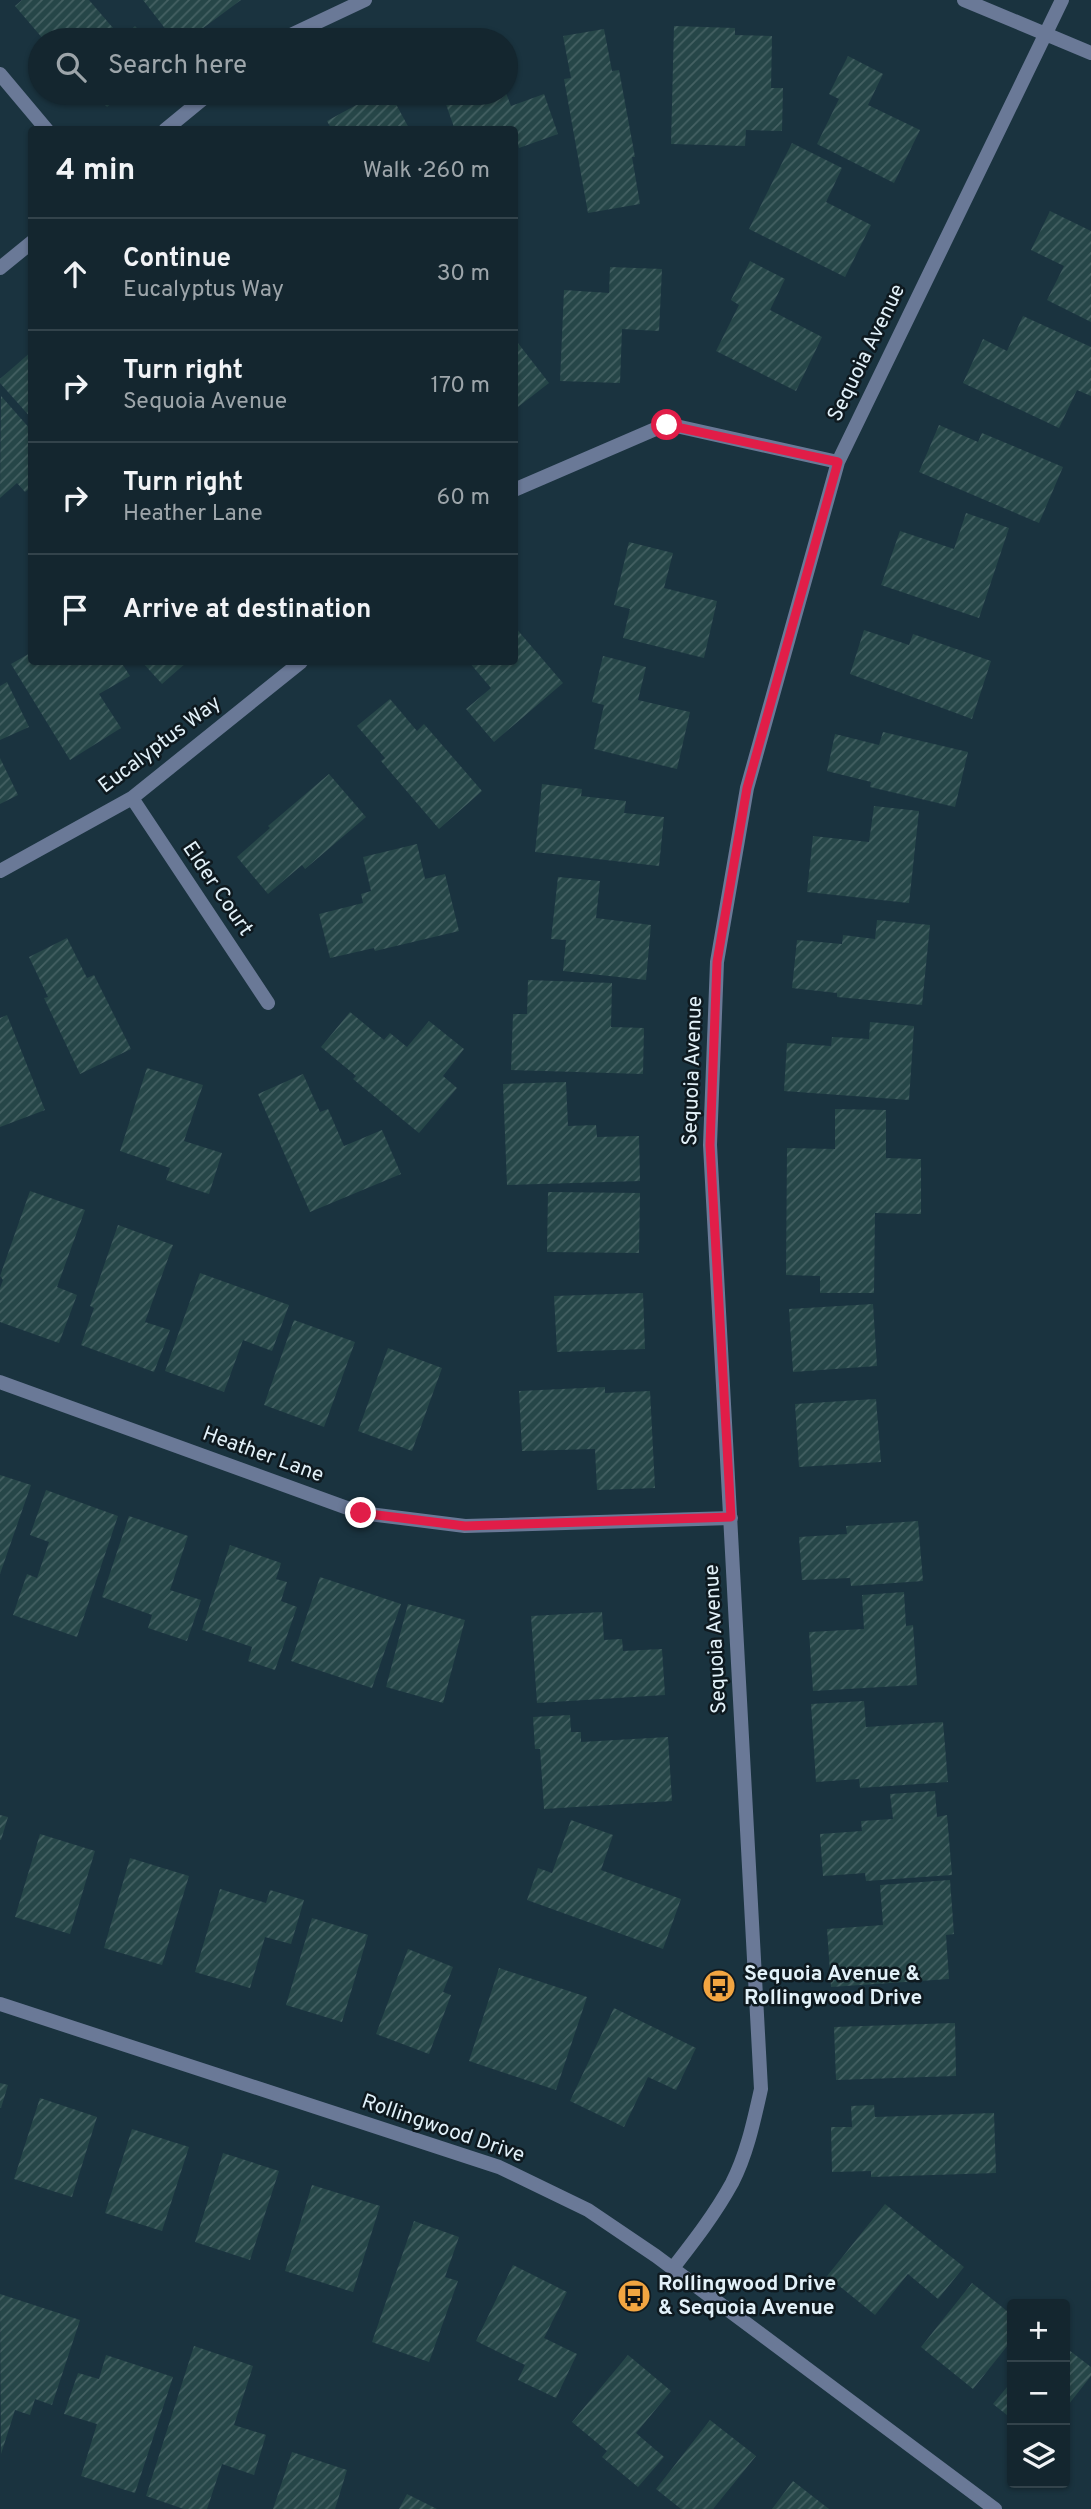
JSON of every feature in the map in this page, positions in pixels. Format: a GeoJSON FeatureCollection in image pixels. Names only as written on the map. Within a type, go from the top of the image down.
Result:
{"type":"FeatureCollection","features":[{"type":"Feature","properties":{"kind":"street"},"geometry":{"type":"LineString","coordinates":[[306,28],[365,0]]}},
{"type":"Feature","properties":{"kind":"street"},"geometry":{"type":"LineString","coordinates":[[964,0],[1091,53]]}},
{"type":"Feature","properties":{"kind":"street","name":"Sequoia Avenue"},"geometry":{"type":"LineString","coordinates":[[673,2269],[733,2181],[752,2129],[761,2089],[710,1145],[717,962],[747,788],[838,462],[1062,0]]}},
{"type":"Feature","properties":{"kind":"street"},"geometry":{"type":"LineString","coordinates":[[0,74],[44,126]]}},
{"type":"Feature","properties":{"kind":"street"},"geometry":{"type":"LineString","coordinates":[[170,126],[195,105]]}},
{"type":"Feature","properties":{"kind":"street"},"geometry":{"type":"LineString","coordinates":[[0,268],[28,245]]}},
{"type":"Feature","properties":{"kind":"street"},"geometry":{"type":"LineString","coordinates":[[518,487],[667,425],[838,462]]}},
{"type":"Feature","properties":{"kind":"street","name":"Eucalyptus Way"},"geometry":{"type":"LineString","coordinates":[[0,871],[132,798],[298,665]]}},
{"type":"Feature","properties":{"kind":"street","name":"Elder Court"},"geometry":{"type":"LineString","coordinates":[[132,798],[268,1003]]}},
{"type":"Feature","properties":{"kind":"street","name":"Heather Lane"},"geometry":{"type":"LineString","coordinates":[[0,1382],[361,1513],[465,1526],[731,1517]]}},
{"type":"Feature","properties":{"kind":"street","name":"Rollingwood Drive"},"geometry":{"type":"LineString","coordinates":[[0,2004],[499,2167],[588,2210],[673,2269],[995,2509]]}},
{"type":"Feature","properties":{"kind":"building"},"geometry":{"type":"Polygon","coordinates":[[[22,0],[89,0],[113,28],[34,28],[15,6],[22,0]]]}},
{"type":"Feature","properties":{"kind":"building"},"geometry":{"type":"Polygon","coordinates":[[[143,0],[241,0],[203,28],[165,28],[143,0]]]}},
{"type":"Feature","properties":{"kind":"building"},"geometry":{"type":"Polygon","coordinates":[[[674,26],[735,28],[735,35],[772,36],[771,88],[783,88],[782,131],[746,130],[745,146],[671,144],[674,26]]]}},
{"type":"Feature","properties":{"kind":"building"},"geometry":{"type":"Polygon","coordinates":[[[604,29],[612,71],[619,70],[635,157],[632,157],[640,204],[588,213],[564,79],[571,78],[563,36],[604,29]]]}},
{"type":"Feature","properties":{"kind":"building"},"geometry":{"type":"Polygon","coordinates":[[[848,56],[883,74],[868,105],[920,130],[894,183],[817,144],[839,99],[829,94],[848,56]]]}},
{"type":"Feature","properties":{"kind":"building"},"geometry":{"type":"Polygon","coordinates":[[[544,94],[558,134],[519,148],[518,126],[454,126],[446,105],[511,106],[544,94]]]}},
{"type":"Feature","properties":{"kind":"building"},"geometry":{"type":"Polygon","coordinates":[[[356,105],[396,105],[408,126],[330,126],[327,121],[356,105]]]}},
{"type":"Feature","properties":{"kind":"building"},"geometry":{"type":"Polygon","coordinates":[[[792,143],[842,168],[826,202],[871,225],[845,277],[749,229],[792,143]]]}},
{"type":"Feature","properties":{"kind":"building"},"geometry":{"type":"Polygon","coordinates":[[[1050,211],[1091,231],[1091,322],[1047,300],[1064,266],[1031,250],[1050,211]]]}},
{"type":"Feature","properties":{"kind":"building"},"geometry":{"type":"Polygon","coordinates":[[[750,261],[785,279],[770,310],[822,337],[796,391],[716,351],[739,305],[731,300],[750,261]]]}},
{"type":"Feature","properties":{"kind":"building"},"geometry":{"type":"Polygon","coordinates":[[[610,267],[662,269],[659,331],[622,329],[620,383],[560,381],[564,290],[609,293],[610,267]]]}},
{"type":"Feature","properties":{"kind":"building"},"geometry":{"type":"Polygon","coordinates":[[[1023,316],[1091,347],[1091,396],[1077,390],[1059,428],[963,383],[983,339],[1007,351],[1023,316]]]}},
{"type":"Feature","properties":{"kind":"building"},"geometry":{"type":"Polygon","coordinates":[[[518,343],[549,383],[518,407],[518,343]]]}},
{"type":"Feature","properties":{"kind":"building"},"geometry":{"type":"Polygon","coordinates":[[[28,354],[28,414],[0,383],[0,379],[28,354]]]}},
{"type":"Feature","properties":{"kind":"building"},"geometry":{"type":"Polygon","coordinates":[[[1,396],[28,426],[28,490],[25,492],[17,483],[0,498],[1,396]]]}},
{"type":"Feature","properties":{"kind":"building"},"geometry":{"type":"Polygon","coordinates":[[[939,425],[978,442],[982,433],[1063,467],[1039,523],[919,472],[939,425]]]}},
{"type":"Feature","properties":{"kind":"building"},"geometry":{"type":"Polygon","coordinates":[[[966,513],[1009,528],[979,618],[881,585],[900,531],[954,549],[966,513]]]}},
{"type":"Feature","properties":{"kind":"building"},"geometry":{"type":"Polygon","coordinates":[[[629,542],[673,553],[664,588],[717,601],[704,658],[623,638],[630,609],[614,605],[629,542]]]}},
{"type":"Feature","properties":{"kind":"building"},"geometry":{"type":"Polygon","coordinates":[[[864,630],[909,645],[913,634],[991,661],[972,719],[850,674],[864,630]]]}},
{"type":"Feature","properties":{"kind":"building"},"geometry":{"type":"Polygon","coordinates":[[[518,631],[563,683],[494,742],[466,709],[491,688],[472,665],[518,665],[518,631]]]}},
{"type":"Feature","properties":{"kind":"building"},"geometry":{"type":"Polygon","coordinates":[[[28,654],[28,665],[123,665],[130,676],[99,694],[121,728],[70,760],[11,664],[28,654]]]}},
{"type":"Feature","properties":{"kind":"building"},"geometry":{"type":"Polygon","coordinates":[[[603,656],[646,667],[638,700],[690,712],[677,769],[594,749],[604,705],[592,702],[603,656]]]}},
{"type":"Feature","properties":{"kind":"building"},"geometry":{"type":"Polygon","coordinates":[[[145,665],[184,665],[162,684],[145,665]]]}},
{"type":"Feature","properties":{"kind":"building"},"geometry":{"type":"Polygon","coordinates":[[[7,682],[29,727],[0,740],[0,686],[7,682]]]}},
{"type":"Feature","properties":{"kind":"building"},"geometry":{"type":"Polygon","coordinates":[[[390,699],[417,731],[424,724],[482,791],[439,829],[381,761],[385,758],[357,726],[390,699]]]}},
{"type":"Feature","properties":{"kind":"building"},"geometry":{"type":"Polygon","coordinates":[[[883,732],[968,752],[955,807],[870,787],[871,782],[827,771],[835,734],[879,745],[883,732]]]}},
{"type":"Feature","properties":{"kind":"building"},"geometry":{"type":"Polygon","coordinates":[[[0,758],[18,795],[0,804],[0,758]]]}},
{"type":"Feature","properties":{"kind":"building"},"geometry":{"type":"Polygon","coordinates":[[[329,774],[366,817],[305,869],[302,865],[268,894],[237,857],[270,828],[268,826],[329,774]]]}},
{"type":"Feature","properties":{"kind":"building"},"geometry":{"type":"Polygon","coordinates":[[[542,784],[582,789],[581,796],[626,801],[624,813],[664,817],[659,866],[535,852],[542,784]]]}},
{"type":"Feature","properties":{"kind":"building"},"geometry":{"type":"Polygon","coordinates":[[[874,806],[919,811],[909,903],[807,892],[813,836],[869,842],[874,806]]]}},
{"type":"Feature","properties":{"kind":"building"},"geometry":{"type":"Polygon","coordinates":[[[417,844],[425,879],[445,874],[459,931],[375,951],[374,948],[330,958],[319,914],[363,903],[361,894],[371,891],[363,857],[417,844]]]}},
{"type":"Feature","properties":{"kind":"building"},"geometry":{"type":"Polygon","coordinates":[[[558,877],[600,881],[596,918],[651,925],[646,980],[563,971],[566,940],[551,939],[558,877]]]}},
{"type":"Feature","properties":{"kind":"building"},"geometry":{"type":"Polygon","coordinates":[[[877,920],[930,925],[922,1005],[837,997],[837,993],[792,988],[797,940],[842,944],[843,935],[875,939],[877,920]]]}},
{"type":"Feature","properties":{"kind":"building"},"geometry":{"type":"Polygon","coordinates":[[[67,938],[87,978],[94,975],[131,1049],[80,1074],[44,998],[48,997],[29,957],[67,938]]]}},
{"type":"Feature","properties":{"kind":"building"},"geometry":{"type":"Polygon","coordinates":[[[528,980],[612,983],[611,1027],[644,1028],[643,1074],[511,1070],[513,1014],[527,1014],[528,980]]]}},
{"type":"Feature","properties":{"kind":"building"},"geometry":{"type":"Polygon","coordinates":[[[350,1012],[384,1040],[390,1033],[407,1047],[429,1021],[464,1049],[443,1076],[457,1088],[419,1133],[353,1079],[356,1076],[321,1047],[350,1012]]]}},
{"type":"Feature","properties":{"kind":"building"},"geometry":{"type":"Polygon","coordinates":[[[7,1015],[45,1110],[0,1127],[0,1018],[7,1015]]]}},
{"type":"Feature","properties":{"kind":"building"},"geometry":{"type":"Polygon","coordinates":[[[870,1022],[914,1026],[909,1100],[784,1091],[787,1043],[831,1046],[832,1037],[869,1039],[870,1022]]]}},
{"type":"Feature","properties":{"kind":"building"},"geometry":{"type":"Polygon","coordinates":[[[147,1068],[203,1085],[184,1141],[222,1153],[209,1194],[166,1180],[170,1168],[120,1151],[147,1068]]]}},
{"type":"Feature","properties":{"kind":"building"},"geometry":{"type":"Polygon","coordinates":[[[303,1074],[320,1112],[328,1109],[344,1146],[382,1130],[401,1174],[310,1212],[258,1094],[303,1074]]]}},
{"type":"Feature","properties":{"kind":"building"},"geometry":{"type":"Polygon","coordinates":[[[566,1082],[568,1126],[596,1125],[597,1137],[639,1136],[640,1181],[507,1185],[503,1084],[566,1082]]]}},
{"type":"Feature","properties":{"kind":"building"},"geometry":{"type":"Polygon","coordinates":[[[835,1109],[886,1110],[886,1158],[921,1159],[921,1214],[875,1213],[874,1293],[820,1293],[820,1276],[786,1275],[787,1148],[835,1149],[835,1109]]]}},
{"type":"Feature","properties":{"kind":"building"},"geometry":{"type":"Polygon","coordinates":[[[30,1191],[85,1210],[57,1287],[77,1295],[59,1343],[0,1322],[0,1288],[3,1280],[0,1276],[30,1191]]]}},
{"type":"Feature","properties":{"kind":"building"},"geometry":{"type":"Polygon","coordinates":[[[548,1192],[640,1193],[639,1253],[547,1252],[548,1192]]]}},
{"type":"Feature","properties":{"kind":"building"},"geometry":{"type":"Polygon","coordinates":[[[118,1225],[173,1245],[145,1322],[170,1330],[154,1372],[81,1345],[94,1308],[90,1306],[118,1225]]]}},
{"type":"Feature","properties":{"kind":"building"},"geometry":{"type":"Polygon","coordinates":[[[200,1273],[289,1305],[272,1351],[243,1340],[224,1392],[165,1371],[200,1273]]]}},
{"type":"Feature","properties":{"kind":"building"},"geometry":{"type":"Polygon","coordinates":[[[643,1293],[645,1349],[557,1352],[554,1296],[643,1293]]]}},
{"type":"Feature","properties":{"kind":"building"},"geometry":{"type":"Polygon","coordinates":[[[873,1304],[877,1366],[793,1372],[789,1309],[873,1304]]]}},
{"type":"Feature","properties":{"kind":"building"},"geometry":{"type":"Polygon","coordinates":[[[294,1320],[355,1342],[324,1427],[264,1405],[294,1320]]]}},
{"type":"Feature","properties":{"kind":"building"},"geometry":{"type":"Polygon","coordinates":[[[388,1348],[442,1368],[412,1451],[358,1431],[388,1348]]]}},
{"type":"Feature","properties":{"kind":"building"},"geometry":{"type":"Polygon","coordinates":[[[605,1387],[605,1393],[650,1391],[655,1488],[597,1490],[595,1449],[522,1451],[519,1391],[605,1387]]]}},
{"type":"Feature","properties":{"kind":"building"},"geometry":{"type":"Polygon","coordinates":[[[876,1399],[881,1462],[799,1467],[795,1404],[876,1399]]]}},
{"type":"Feature","properties":{"kind":"building"},"geometry":{"type":"Polygon","coordinates":[[[0,1475],[31,1485],[0,1574],[0,1475]]]}},
{"type":"Feature","properties":{"kind":"building"},"geometry":{"type":"Polygon","coordinates":[[[46,1490],[118,1516],[77,1637],[13,1615],[27,1574],[37,1578],[49,1542],[30,1535],[46,1490]]]}},
{"type":"Feature","properties":{"kind":"building"},"geometry":{"type":"Polygon","coordinates":[[[129,1516],[188,1536],[170,1590],[201,1600],[187,1641],[148,1628],[152,1615],[102,1597],[129,1516]]]}},
{"type":"Feature","properties":{"kind":"building"},"geometry":{"type":"Polygon","coordinates":[[[918,1521],[923,1581],[851,1586],[850,1578],[802,1580],[799,1537],[847,1534],[846,1526],[918,1521]]]}},
{"type":"Feature","properties":{"kind":"building"},"geometry":{"type":"Polygon","coordinates":[[[230,1545],[281,1563],[276,1579],[287,1582],[281,1601],[297,1607],[275,1670],[248,1661],[252,1647],[202,1630],[230,1545]]]}},
{"type":"Feature","properties":{"kind":"building"},"geometry":{"type":"Polygon","coordinates":[[[320,1577],[401,1604],[372,1688],[291,1661],[320,1577]]]}},
{"type":"Feature","properties":{"kind":"building"},"geometry":{"type":"Polygon","coordinates":[[[904,1592],[906,1626],[913,1625],[917,1685],[813,1691],[809,1632],[864,1629],[862,1595],[904,1592]]]}},
{"type":"Feature","properties":{"kind":"building"},"geometry":{"type":"Polygon","coordinates":[[[408,1604],[465,1620],[443,1703],[386,1687],[408,1604]]]}},
{"type":"Feature","properties":{"kind":"building"},"geometry":{"type":"Polygon","coordinates":[[[602,1612],[604,1640],[622,1639],[623,1651],[662,1649],[665,1695],[537,1703],[531,1616],[602,1612]]]}},
{"type":"Feature","properties":{"kind":"building"},"geometry":{"type":"Polygon","coordinates":[[[864,1701],[866,1727],[943,1722],[948,1782],[860,1788],[859,1779],[816,1782],[811,1704],[864,1701]]]}},
{"type":"Feature","properties":{"kind":"building"},"geometry":{"type":"Polygon","coordinates":[[[570,1715],[571,1732],[581,1732],[581,1742],[668,1737],[672,1801],[544,1809],[540,1749],[535,1749],[533,1717],[570,1715]]]}},
{"type":"Feature","properties":{"kind":"building"},"geometry":{"type":"Polygon","coordinates":[[[935,1791],[937,1817],[947,1815],[952,1875],[866,1881],[865,1873],[823,1876],[820,1834],[862,1831],[861,1821],[893,1819],[890,1794],[935,1791]]]}},
{"type":"Feature","properties":{"kind":"building"},"geometry":{"type":"Polygon","coordinates":[[[0,1815],[8,1817],[1,1840],[0,1840],[0,1815]]]}},
{"type":"Feature","properties":{"kind":"building"},"geometry":{"type":"Polygon","coordinates":[[[571,1820],[613,1835],[601,1870],[681,1899],[663,1949],[527,1900],[538,1868],[552,1873],[571,1820]]]}},
{"type":"Feature","properties":{"kind":"building"},"geometry":{"type":"Polygon","coordinates":[[[40,1834],[95,1851],[70,1934],[15,1917],[40,1834]]]}},
{"type":"Feature","properties":{"kind":"building"},"geometry":{"type":"Polygon","coordinates":[[[130,1858],[189,1876],[162,1965],[104,1948],[130,1858]]]}},
{"type":"Feature","properties":{"kind":"building"},"geometry":{"type":"Polygon","coordinates":[[[950,1880],[954,1934],[946,1935],[949,1979],[831,1987],[827,1929],[883,1925],[880,1885],[950,1880]]]}},
{"type":"Feature","properties":{"kind":"building"},"geometry":{"type":"Polygon","coordinates":[[[220,1889],[266,1903],[270,1890],[304,1900],[291,1944],[265,1937],[250,1988],[195,1972],[220,1889]]]}},
{"type":"Feature","properties":{"kind":"building"},"geometry":{"type":"Polygon","coordinates":[[[312,1918],[368,1935],[342,2022],[286,2005],[312,1918]]]}},
{"type":"Feature","properties":{"kind":"building"},"geometry":{"type":"Polygon","coordinates":[[[408,1949],[453,1967],[443,1992],[451,1995],[429,2054],[376,2034],[408,1949]]]}},
{"type":"Feature","properties":{"kind":"building"},"geometry":{"type":"Polygon","coordinates":[[[499,1968],[587,1997],[556,2090],[469,2061],[499,1968]]]}},
{"type":"Feature","properties":{"kind":"building"},"geometry":{"type":"Polygon","coordinates":[[[614,2008],[696,2048],[676,2090],[648,2077],[624,2127],[570,2101],[614,2008]]]}},
{"type":"Feature","properties":{"kind":"building"},"geometry":{"type":"Polygon","coordinates":[[[955,2023],[956,2076],[836,2080],[834,2027],[955,2023]]]}},
{"type":"Feature","properties":{"kind":"building"},"geometry":{"type":"Polygon","coordinates":[[[0,2083],[8,2085],[1,2108],[0,2108],[0,2083]]]}},
{"type":"Feature","properties":{"kind":"building"},"geometry":{"type":"Polygon","coordinates":[[[40,2098],[97,2117],[72,2197],[14,2179],[40,2098]]]}},
{"type":"Feature","properties":{"kind":"building"},"geometry":{"type":"Polygon","coordinates":[[[874,2105],[875,2117],[994,2113],[996,2173],[871,2177],[871,2171],[832,2172],[831,2127],[852,2127],[851,2106],[874,2105]]]}},
{"type":"Feature","properties":{"kind":"building"},"geometry":{"type":"Polygon","coordinates":[[[132,2129],[189,2147],[162,2231],[105,2213],[132,2129]]]}},
{"type":"Feature","properties":{"kind":"building"},"geometry":{"type":"Polygon","coordinates":[[[223,2153],[279,2171],[250,2260],[195,2242],[223,2153]]]}},
{"type":"Feature","properties":{"kind":"building"},"geometry":{"type":"Polygon","coordinates":[[[312,2185],[380,2206],[353,2292],[285,2271],[312,2185]]]}},
{"type":"Feature","properties":{"kind":"building"},"geometry":{"type":"Polygon","coordinates":[[[885,2204],[964,2267],[938,2299],[908,2274],[875,2315],[827,2276],[885,2204]]]}},
{"type":"Feature","properties":{"kind":"building"},"geometry":{"type":"Polygon","coordinates":[[[414,2221],[459,2237],[445,2277],[458,2281],[429,2362],[372,2342],[414,2221]]]}},
{"type":"Feature","properties":{"kind":"building"},"geometry":{"type":"Polygon","coordinates":[[[513,2265],[567,2292],[544,2338],[577,2354],[556,2398],[518,2380],[525,2365],[476,2341],[513,2265]]]}},
{"type":"Feature","properties":{"kind":"building"},"geometry":{"type":"Polygon","coordinates":[[[972,2283],[1007,2311],[1007,2346],[973,2389],[921,2347],[972,2283]]]}},
{"type":"Feature","properties":{"kind":"building"},"geometry":{"type":"Polygon","coordinates":[[[0,2294],[80,2320],[52,2405],[35,2399],[30,2415],[15,2410],[1,2454],[0,2294]]]}},
{"type":"Feature","properties":{"kind":"building"},"geometry":{"type":"Polygon","coordinates":[[[194,2346],[253,2366],[234,2425],[266,2435],[254,2475],[222,2464],[207,2509],[184,2509],[146,2496],[194,2346]]]}},
{"type":"Feature","properties":{"kind":"building"},"geometry":{"type":"Polygon","coordinates":[[[1070,2351],[1091,2367],[1091,2376],[1070,2403],[1070,2351]]]}},
{"type":"Feature","properties":{"kind":"building"},"geometry":{"type":"Polygon","coordinates":[[[106,2355],[173,2377],[135,2493],[81,2476],[97,2424],[64,2414],[78,2373],[99,2379],[106,2355]]]}},
{"type":"Feature","properties":{"kind":"building"},"geometry":{"type":"Polygon","coordinates":[[[628,2355],[671,2391],[636,2433],[664,2457],[638,2487],[602,2457],[607,2451],[572,2422],[628,2355]]]}},
{"type":"Feature","properties":{"kind":"building"},"geometry":{"type":"Polygon","coordinates":[[[1007,2387],[1007,2415],[993,2404],[1007,2387]]]}},
{"type":"Feature","properties":{"kind":"building"},"geometry":{"type":"Polygon","coordinates":[[[710,2420],[756,2456],[713,2509],[681,2509],[656,2489],[710,2420]]]}},
{"type":"Feature","properties":{"kind":"building"},"geometry":{"type":"Polygon","coordinates":[[[292,2452],[347,2470],[335,2509],[273,2509],[292,2452]]]}},
{"type":"Feature","properties":{"kind":"building"},"geometry":{"type":"Polygon","coordinates":[[[793,2481],[829,2509],[772,2509],[793,2481]]]}},
{"type":"Feature","properties":{"kind":"building"},"geometry":{"type":"Polygon","coordinates":[[[407,2494],[437,2509],[399,2509],[407,2494]]]}},
{"type":"Feature","properties":{"kind":"place","name":"Sequoia Avenue & Rollingwood Drive"},"geometry":{"type":"Point","coordinates":[719,1986]}},
{"type":"Feature","properties":{"kind":"place","name":"Rollingwood Drive & Sequoia Avenue"},"geometry":{"type":"Point","coordinates":[634,2296]}},
{"type":"Feature","properties":{"kind":"route"},"geometry":{"type":"LineString","coordinates":[[361,1513],[465,1526],[731,1517],[710,1145],[717,962],[747,788],[838,462],[667,425]]}}]}
